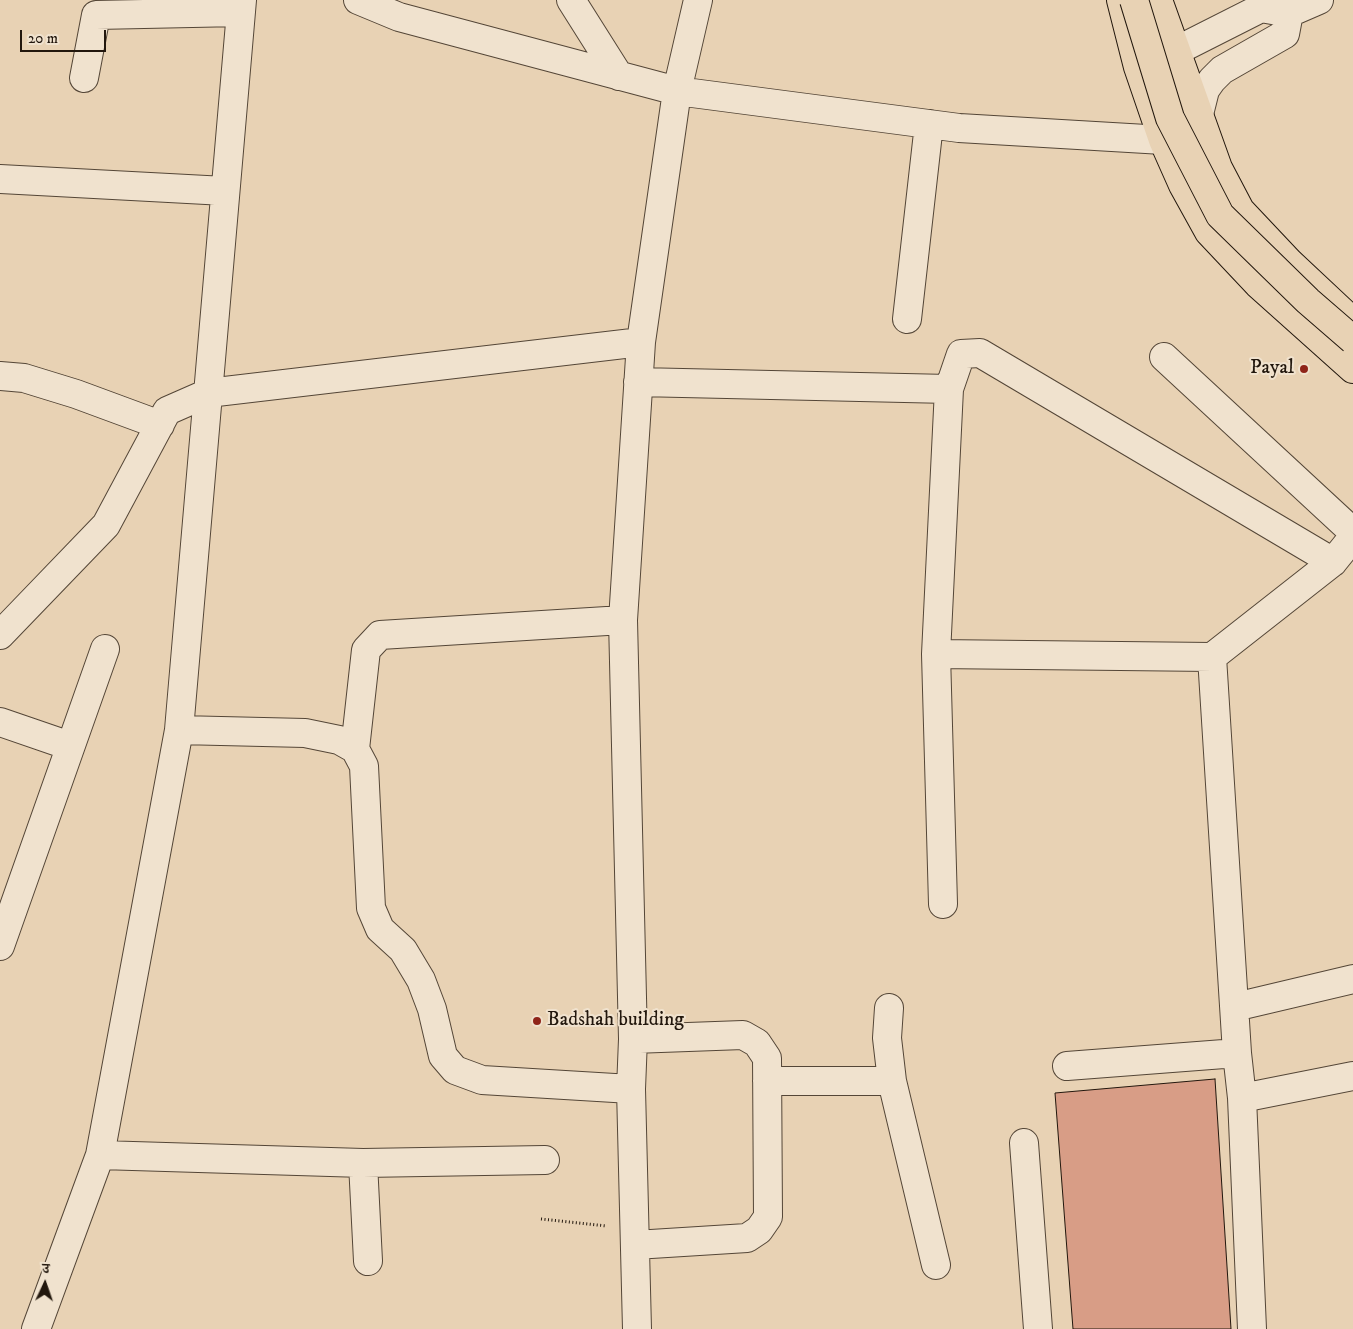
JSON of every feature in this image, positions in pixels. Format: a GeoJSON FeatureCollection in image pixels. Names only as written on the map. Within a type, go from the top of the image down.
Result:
{"type":"FeatureCollection","features":[{"type":"Feature","properties":{"kind":"highway"},"geometry":{"type":"LineString","coordinates":[[1121,0],[1138,67],[1163,140],[1183,186],[1209,232],[1258,284],[1353,369]]}},
{"type":"Feature","properties":{"kind":"highway"},"geometry":{"type":"LineString","coordinates":[[1134,0],[1170,118],[1220,215],[1308,301],[1353,340]]}},
{"type":"Feature","properties":{"kind":"highway"},"geometry":{"type":"LineString","coordinates":[[1158,0],[1218,168],[1240,210],[1290,263],[1353,322]]}},
{"type":"Feature","properties":{"kind":"street"},"geometry":{"type":"LineString","coordinates":[[358,0],[399,17],[677,91],[959,128],[1163,140]]}},
{"type":"Feature","properties":{"kind":"street"},"geometry":{"type":"LineString","coordinates":[[571,0],[619,76]]}},
{"type":"Feature","properties":{"kind":"street"},"geometry":{"type":"LineString","coordinates":[[637,1329],[631,1089],[633,1039],[623,620],[641,342],[677,91],[698,0]]}},
{"type":"Feature","properties":{"kind":"street"},"geometry":{"type":"LineString","coordinates":[[1138,67],[1176,51],[1261,8],[1289,13],[1318,0]]}},
{"type":"Feature","properties":{"kind":"street"},"geometry":{"type":"LineString","coordinates":[[36,1329],[100,1155],[179,730],[241,6],[96,15],[84,78]]}},
{"type":"Feature","properties":{"kind":"street"},"geometry":{"type":"LineString","coordinates":[[1199,114],[1205,90],[1212,80],[1222,70],[1285,34],[1289,13]]}},
{"type":"Feature","properties":{"kind":"street"},"geometry":{"type":"LineString","coordinates":[[907,319],[929,124]]}},
{"type":"Feature","properties":{"kind":"street"},"geometry":{"type":"LineString","coordinates":[[0,179],[225,191]]}},
{"type":"Feature","properties":{"kind":"street"},"geometry":{"type":"LineString","coordinates":[[0,634],[106,526],[167,411],[208,393],[641,342]]}},
{"type":"Feature","properties":{"kind":"street"},"geometry":{"type":"LineString","coordinates":[[943,904],[936,654],[949,389],[961,354],[980,353],[1333,562]]}},
{"type":"Feature","properties":{"kind":"street"},"geometry":{"type":"LineString","coordinates":[[1164,356],[1353,532]]}},
{"type":"Feature","properties":{"kind":"street"},"geometry":{"type":"LineString","coordinates":[[0,376],[24,378],[76,394],[160,425]]}},
{"type":"Feature","properties":{"kind":"street"},"geometry":{"type":"LineString","coordinates":[[638,382],[949,389]]}},
{"type":"Feature","properties":{"kind":"street"},"geometry":{"type":"LineString","coordinates":[[936,654],[1212,657],[1333,562],[1353,537]]}},
{"type":"Feature","properties":{"kind":"street"},"geometry":{"type":"LineString","coordinates":[[355,749],[366,650],[380,635],[623,620]]}},
{"type":"Feature","properties":{"kind":"street"},"geometry":{"type":"LineString","coordinates":[[0,946],[105,649]]}},
{"type":"Feature","properties":{"kind":"street"},"geometry":{"type":"LineString","coordinates":[[1212,657],[1237,1053],[1242,1098],[1252,1329]]}},
{"type":"Feature","properties":{"kind":"street"},"geometry":{"type":"LineString","coordinates":[[0,722],[70,746]]}},
{"type":"Feature","properties":{"kind":"street"},"geometry":{"type":"LineString","coordinates":[[179,730],[304,733],[339,740],[355,749],[364,766],[371,908],[380,929],[403,950],[422,980],[432,1010],[443,1056],[455,1070],[482,1080],[631,1089]]}},
{"type":"Feature","properties":{"kind":"street"},"geometry":{"type":"LineString","coordinates":[[1235,1007],[1353,979]]}},
{"type":"Feature","properties":{"kind":"street"},"geometry":{"type":"LineString","coordinates":[[888,1008],[887,1038],[892,1080],[936,1265]]}},
{"type":"Feature","properties":{"kind":"street"},"geometry":{"type":"LineString","coordinates":[[633,1039],[743,1035],[757,1043],[767,1058],[768,1217],[759,1230],[747,1238],[635,1237]]}},
{"type":"Feature","properties":{"kind":"street"},"geometry":{"type":"LineString","coordinates":[[1067,1066],[1237,1053]]}},
{"type":"Feature","properties":{"kind":"street"},"geometry":{"type":"LineString","coordinates":[[1242,1098],[1353,1076]]}},
{"type":"Feature","properties":{"kind":"street"},"geometry":{"type":"LineString","coordinates":[[767,1081],[892,1080]]}},
{"type":"Feature","properties":{"kind":"street"},"geometry":{"type":"LineString","coordinates":[[1024,1143],[1038,1329]]}},
{"type":"Feature","properties":{"kind":"street"},"geometry":{"type":"LineString","coordinates":[[100,1155],[363,1163],[545,1160]]}},
{"type":"Feature","properties":{"kind":"street"},"geometry":{"type":"LineString","coordinates":[[363,1163],[368,1261]]}},
{"type":"Feature","properties":{"kind":"path"},"geometry":{"type":"LineString","coordinates":[[540,1219],[635,1237]]}},
{"type":"Feature","properties":{"kind":"building"},"geometry":{"type":"Polygon","coordinates":[[[1215,1079],[1231,1329],[1073,1329],[1055,1093],[1215,1079]]]}},
{"type":"Feature","properties":{"kind":"place","name":"Payal"},"geometry":{"type":"Point","coordinates":[1304,369]}},
{"type":"Feature","properties":{"kind":"place","name":"Badshah building"},"geometry":{"type":"Point","coordinates":[537,1021]}}]}
